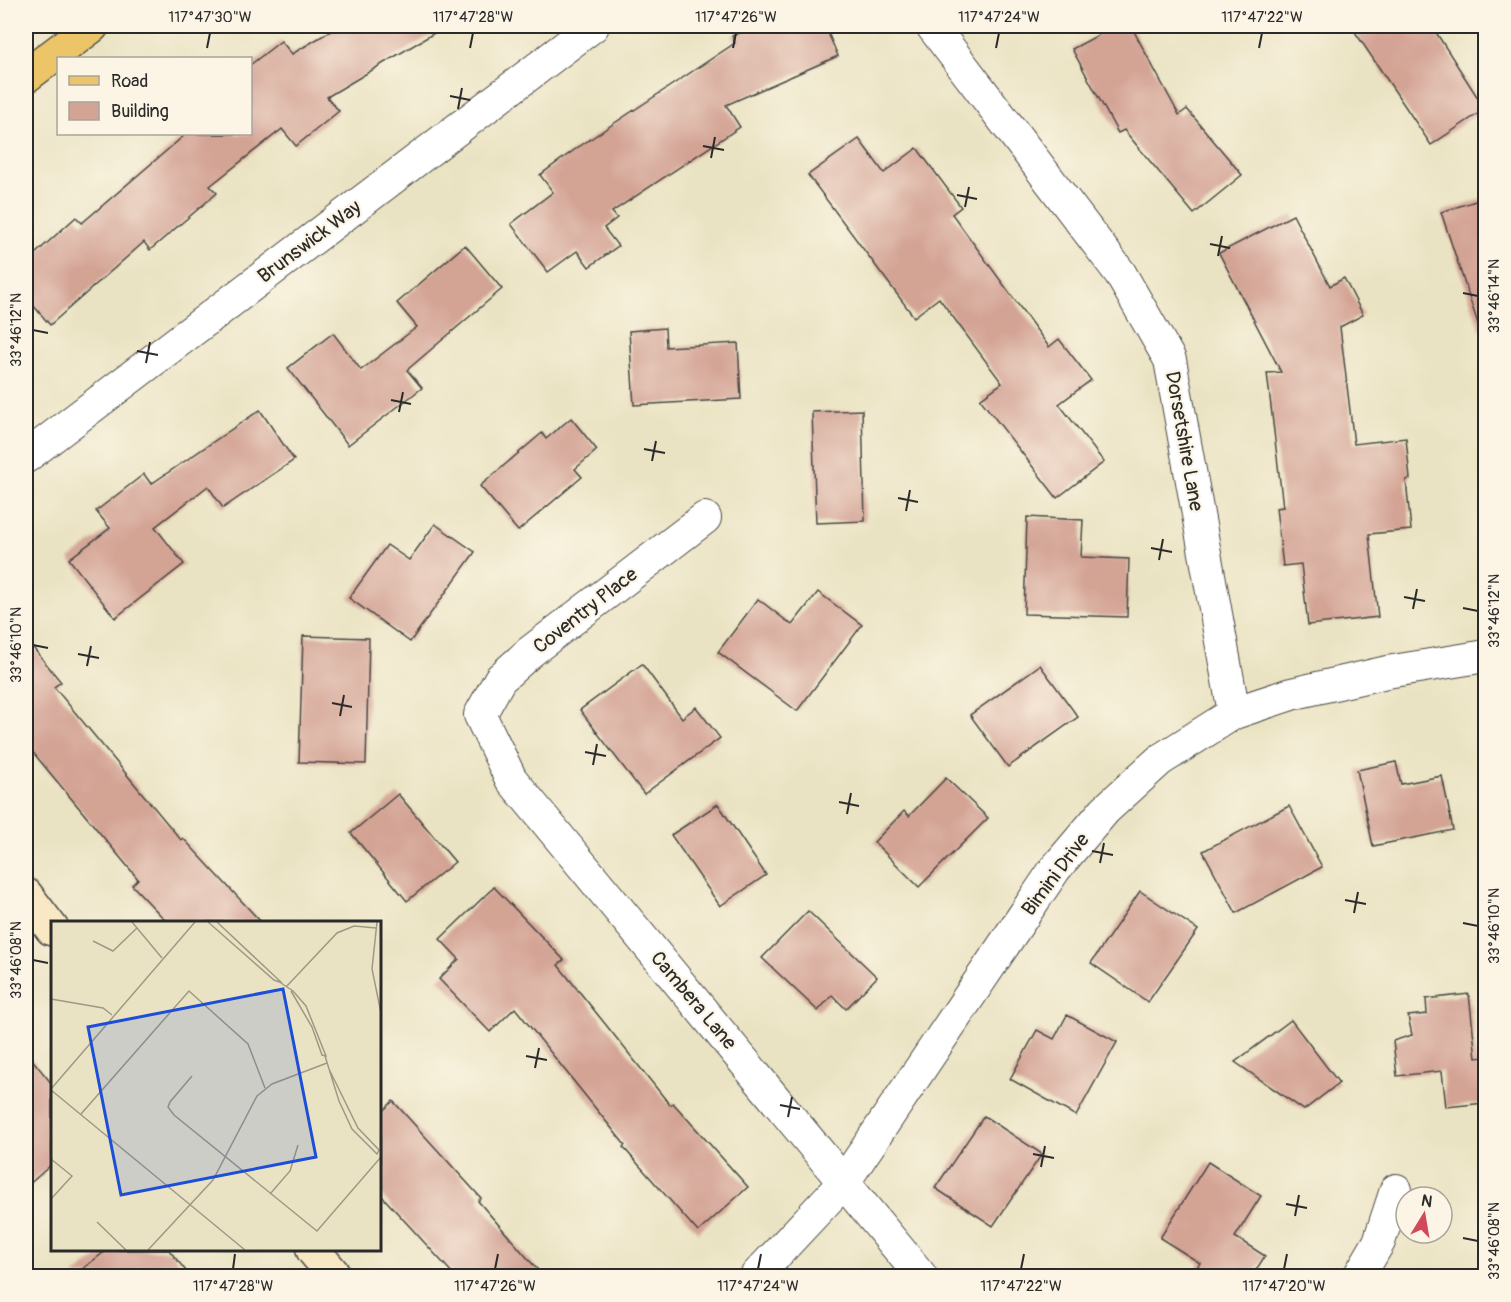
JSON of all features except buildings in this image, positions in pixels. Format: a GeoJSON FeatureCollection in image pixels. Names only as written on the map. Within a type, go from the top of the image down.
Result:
{"type":"FeatureCollection","features":[{"type":"Feature","properties":{"kind":"main road"},"geometry":{"type":"LineString","coordinates":[[26,76],[92,26]]}},
{"type":"Feature","properties":{"kind":"street","name":"Brunswick Way"},"geometry":{"type":"LineString","coordinates":[[26,457],[593,26]]}},
{"type":"Feature","properties":{"kind":"street","name":"Dorsetshire Lane"},"geometry":{"type":"LineString","coordinates":[[932,26],[1120,273],[1170,360],[1234,713]]}},
{"type":"Feature","properties":{"kind":"street","name":"Coventry Place"},"geometry":{"type":"LineString","coordinates":[[480,715],[500,679],[531,652],[705,518]]}},
{"type":"Feature","properties":{"kind":"street","name":"Bimini Drive"},"geometry":{"type":"LineString","coordinates":[[756,1276],[844,1182],[1055,869],[1105,810],[1160,760],[1234,713],[1291,694],[1387,672],[1485,656]]}},
{"type":"Feature","properties":{"kind":"street","name":"Cambera Lane"},"geometry":{"type":"LineString","coordinates":[[480,715],[512,779],[921,1276]]}},
{"type":"Feature","properties":{"kind":"street"},"geometry":{"type":"LineString","coordinates":[[26,895],[51,928]]}},
{"type":"Feature","properties":{"kind":"street"},"geometry":{"type":"LineString","coordinates":[[1359,1276],[1379,1242],[1394,1196]]}},
{"type":"Feature","properties":{"kind":"street"},"geometry":{"type":"LineString","coordinates":[[314,1251],[335,1276]]}}]}
